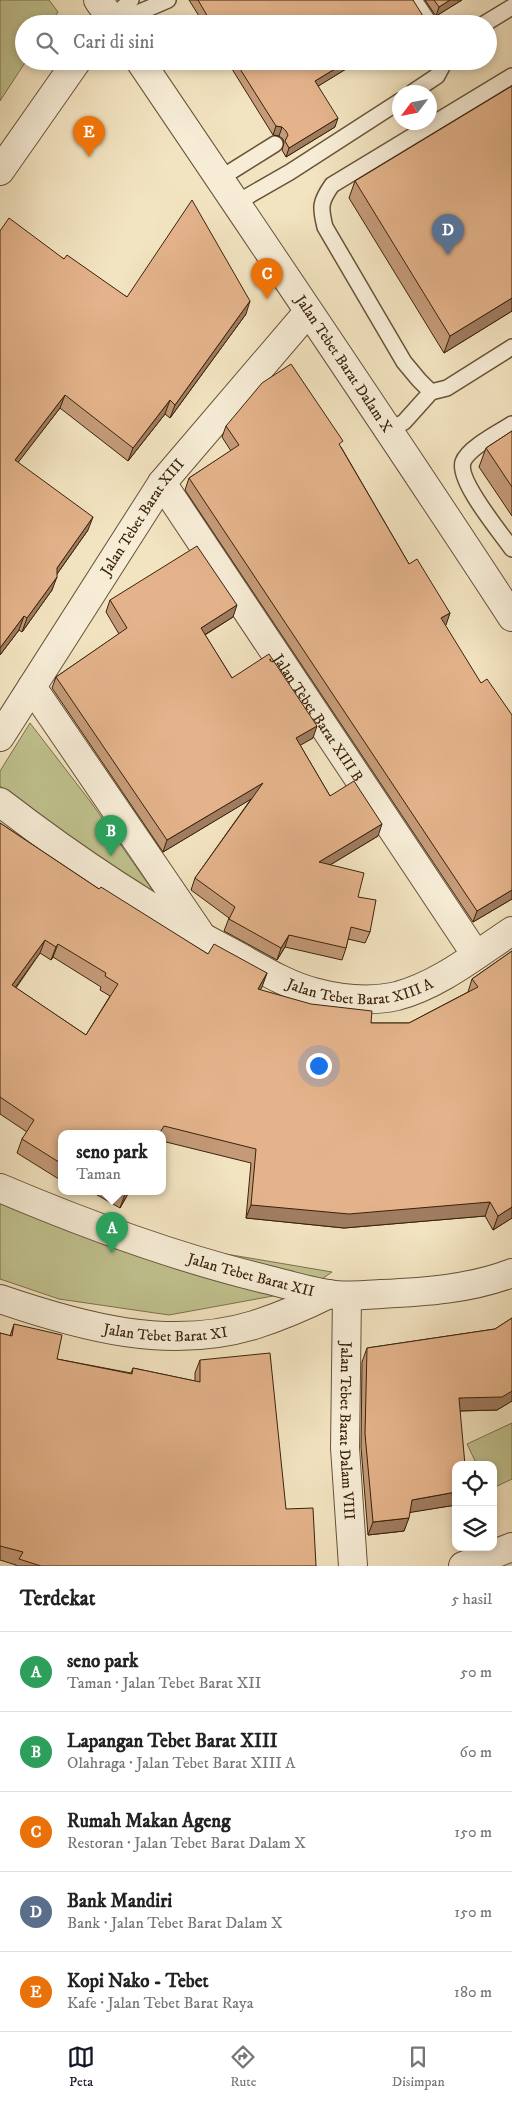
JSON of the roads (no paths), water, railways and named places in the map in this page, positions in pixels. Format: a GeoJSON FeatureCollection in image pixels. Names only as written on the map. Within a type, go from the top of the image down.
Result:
{"type":"FeatureCollection","features":[{"type":"Feature","properties":{"kind":"street"},"geometry":{"type":"LineString","coordinates":[[0,171],[71,70]]}},
{"type":"Feature","properties":{"kind":"street","name":"Jalan Tebet Barat Dalam X"},"geometry":{"type":"LineString","coordinates":[[146,70],[308,312],[390,430],[512,617]]}},
{"type":"Feature","properties":{"kind":"street","name":"Jalan Tebet Barat XIII"},"geometry":{"type":"LineString","coordinates":[[0,737],[162,483],[308,312]]}},
{"type":"Feature","properties":{"kind":"street","name":"Jalan Tebet Barat XIII B"},"geometry":{"type":"LineString","coordinates":[[162,483],[476,954]]}},
{"type":"Feature","properties":{"kind":"street","name":"Jalan Tebet Barat XIII A"},"geometry":{"type":"LineString","coordinates":[[32,688],[204,939]]}},
{"type":"Feature","properties":{"kind":"street","name":"Jalan Tebet Barat XIII A"},"geometry":{"type":"LineString","coordinates":[[0,802],[99,874],[204,939],[264,971],[313,992],[361,999],[396,996],[430,983],[512,931]]}},
{"type":"Feature","properties":{"kind":"street","name":"Jalan Tebet Barat XII"},"geometry":{"type":"LineString","coordinates":[[0,1188],[54,1211],[152,1246],[231,1271],[338,1295],[424,1292],[469,1286],[512,1274]]}},
{"type":"Feature","properties":{"kind":"street","name":"Jalan Tebet Barat XI"},"geometry":{"type":"LineString","coordinates":[[0,1299],[40,1313],[108,1331],[162,1337],[205,1335],[254,1325],[338,1295]]}},
{"type":"Feature","properties":{"kind":"street","name":"Jalan Tebet Barat Dalam VIII"},"geometry":{"type":"LineString","coordinates":[[338,1295],[344,1448],[353,1566]]}},
{"type":"Feature","properties":{"kind":"street"},"geometry":{"type":"LineString","coordinates":[[463,1566],[512,1548]]}},
{"type":"Feature","properties":{"kind":"lane"},"geometry":{"type":"LineString","coordinates":[[110,15],[131,0]]}},
{"type":"Feature","properties":{"kind":"lane"},"geometry":{"type":"LineString","coordinates":[[120,15],[140,12],[168,0]]}},
{"type":"Feature","properties":{"kind":"lane"},"geometry":{"type":"LineString","coordinates":[[414,0],[424,15]]}},
{"type":"Feature","properties":{"kind":"lane"},"geometry":{"type":"LineString","coordinates":[[497,16],[512,7]]}},
{"type":"Feature","properties":{"kind":"lane"},"geometry":{"type":"LineString","coordinates":[[424,85],[437,76],[440,70]]}},
{"type":"Feature","properties":{"kind":"lane"},"geometry":{"type":"LineString","coordinates":[[431,392],[404,362],[325,226],[321,211],[322,199],[332,185],[512,76]]}},
{"type":"Feature","properties":{"kind":"lane"},"geometry":{"type":"LineString","coordinates":[[236,203],[290,172],[392,106]]}},
{"type":"Feature","properties":{"kind":"lane"},"geometry":{"type":"LineString","coordinates":[[219,179],[275,144]]}},
{"type":"Feature","properties":{"kind":"lane"},"geometry":{"type":"LineString","coordinates":[[390,430],[404,422],[431,392],[447,388],[512,347]]}},
{"type":"Feature","properties":{"kind":"lane"},"geometry":{"type":"LineString","coordinates":[[512,424],[471,451],[464,462],[463,474],[470,488],[512,550]]}},
{"type":"Feature","properties":{"kind":"place","name":"Kopi Nako - Tebet"},"geometry":{"type":"Point","coordinates":[89,157]}},
{"type":"Feature","properties":{"kind":"place","name":"Bank Mandiri"},"geometry":{"type":"Point","coordinates":[448,255]}},
{"type":"Feature","properties":{"kind":"place","name":"Rumah Makan Ageng"},"geometry":{"type":"Point","coordinates":[267,299]}},
{"type":"Feature","properties":{"kind":"place","name":"Lapangan Tebet Barat XIII"},"geometry":{"type":"Point","coordinates":[111,856]}},
{"type":"Feature","properties":{"kind":"place","name":"seno park"},"geometry":{"type":"Point","coordinates":[112,1253]}}]}
